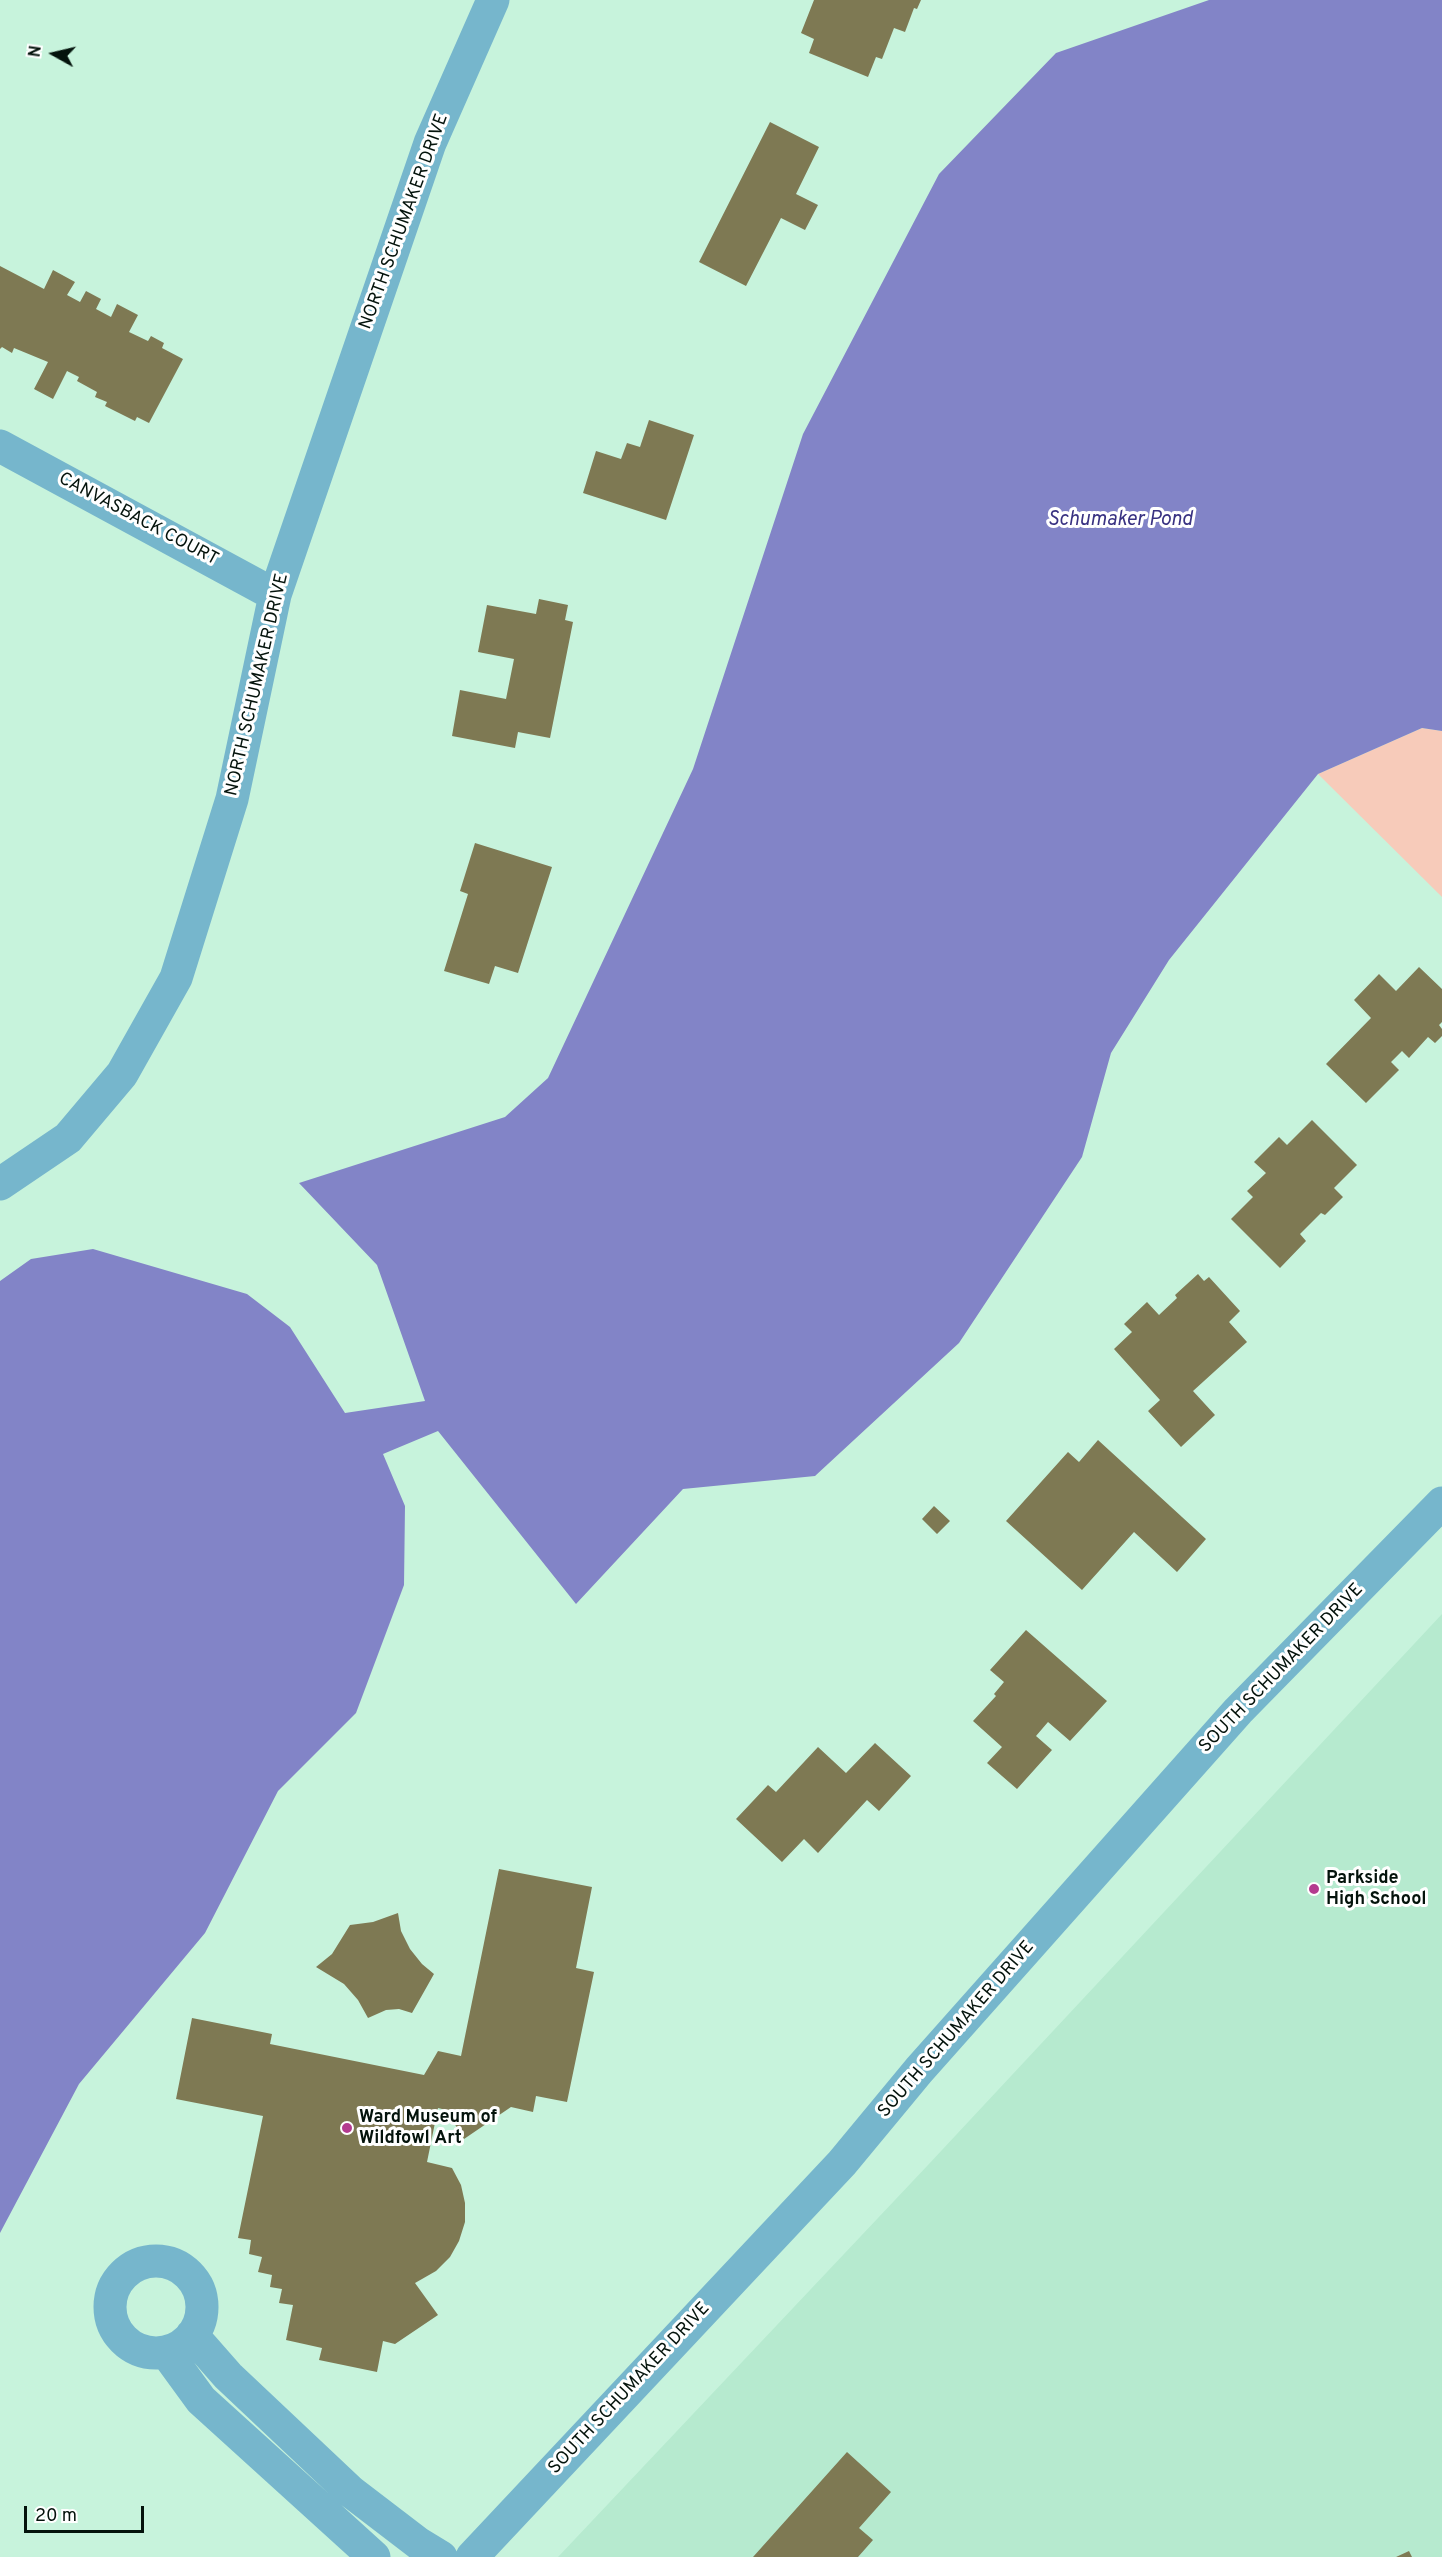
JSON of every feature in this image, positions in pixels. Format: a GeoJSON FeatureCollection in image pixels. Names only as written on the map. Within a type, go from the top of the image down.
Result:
{"type":"FeatureCollection","features":[{"type":"Feature","properties":{"kind":"street","name":"NORTH SCHUMAKER DRIVE"},"geometry":{"type":"LineString","coordinates":[[0,1184],[68,1138],[122,1074],[176,978],[232,799],[275,595],[430,143],[493,0]]}},
{"type":"Feature","properties":{"kind":"street","name":"CANVASBACK COURT"},"geometry":{"type":"LineString","coordinates":[[0,446],[275,595]]}},
{"type":"Feature","properties":{"kind":"street","name":"SOUTH SCHUMAKER DRIVE"},"geometry":{"type":"LineString","coordinates":[[472,2557],[842,2163],[919,2070],[1238,1711],[1442,1503]]}},
{"type":"Feature","properties":{"kind":"street"},"geometry":{"type":"LineString","coordinates":[[374,2557],[201,2400],[179,2344],[228,2376],[350,2491],[418,2543],[441,2557]]}},
{"type":"Feature","properties":{"kind":"shaded area"},"geometry":{"type":"Polygon","coordinates":[[[1422,728],[1442,731],[1442,897],[1318,774],[1422,728]]]}},
{"type":"Feature","properties":{"kind":"shaded area","name":"Parkside High School"},"geometry":{"type":"Polygon","coordinates":[[[1442,1614],[1442,2557],[558,2557],[928,2165],[1442,1614]]]}},
{"type":"Feature","properties":{"kind":"water","name":"Schumaker Pond"},"geometry":{"type":"Polygon","coordinates":[[[1209,0],[1442,0],[1442,731],[1422,728],[1318,774],[1169,960],[1111,1053],[1082,1157],[959,1343],[815,1476],[683,1489],[576,1604],[438,1431],[383,1454],[405,1506],[404,1585],[356,1713],[278,1791],[205,1933],[79,2084],[0,2233],[0,1281],[31,1259],[93,1249],[247,1294],[290,1327],[345,1413],[425,1401],[377,1265],[299,1183],[505,1117],[548,1078],[693,769],[803,434],[939,174],[1056,53],[1209,0]]]}},
{"type":"Feature","properties":{"kind":"building"},"geometry":{"type":"Polygon","coordinates":[[[814,0],[921,0],[917,9],[914,8],[905,32],[894,28],[882,59],[876,57],[868,77],[809,53],[814,39],[801,33],[814,0]]]}},
{"type":"Feature","properties":{"kind":"building"},"geometry":{"type":"Polygon","coordinates":[[[770,122],[819,147],[796,194],[818,205],[805,230],[781,218],[746,286],[699,262],[770,122]]]}},
{"type":"Feature","properties":{"kind":"building"},"geometry":{"type":"Polygon","coordinates":[[[0,266],[44,289],[53,270],[75,282],[67,295],[80,302],[86,291],[101,299],[96,309],[111,317],[117,304],[138,315],[129,332],[148,341],[151,336],[164,343],[162,348],[183,359],[149,423],[137,417],[135,421],[105,406],[107,402],[95,397],[97,392],[77,381],[79,377],[67,371],[53,399],[34,389],[48,362],[14,348],[12,353],[2,347],[0,349],[0,266]]]}},
{"type":"Feature","properties":{"kind":"building"},"geometry":{"type":"Polygon","coordinates":[[[649,420],[694,435],[666,520],[583,493],[596,451],[621,459],[627,443],[640,447],[649,420]]]}},
{"type":"Feature","properties":{"kind":"building"},"geometry":{"type":"Polygon","coordinates":[[[539,599],[568,605],[565,620],[573,622],[550,738],[518,732],[515,748],[452,736],[460,690],[506,699],[514,659],[478,652],[487,605],[536,614],[539,599]]]}},
{"type":"Feature","properties":{"kind":"building"},"geometry":{"type":"Polygon","coordinates":[[[475,843],[552,867],[518,973],[495,966],[489,984],[444,971],[468,894],[460,891],[475,843]]]}},
{"type":"Feature","properties":{"kind":"building"},"geometry":{"type":"Polygon","coordinates":[[[1419,967],[1442,989],[1442,1022],[1439,1025],[1442,1029],[1442,1036],[1435,1043],[1428,1037],[1409,1058],[1402,1051],[1391,1062],[1399,1070],[1366,1103],[1326,1064],[1371,1018],[1354,1000],[1379,974],[1396,991],[1419,967]]]}},
{"type":"Feature","properties":{"kind":"building"},"geometry":{"type":"Polygon","coordinates":[[[1312,1120],[1357,1165],[1334,1188],[1343,1197],[1325,1215],[1321,1213],[1300,1234],[1306,1241],[1280,1268],[1231,1219],[1253,1197],[1247,1191],[1266,1173],[1254,1162],[1279,1137],[1287,1145],[1312,1120]]]}},
{"type":"Feature","properties":{"kind":"building"},"geometry":{"type":"Polygon","coordinates":[[[1198,1274],[1204,1281],[1209,1277],[1240,1311],[1229,1322],[1247,1342],[1193,1391],[1215,1415],[1181,1447],[1148,1411],[1160,1400],[1114,1349],[1132,1332],[1124,1324],[1147,1302],[1159,1315],[1177,1298],[1175,1295],[1198,1274]]]}},
{"type":"Feature","properties":{"kind":"building"},"geometry":{"type":"Polygon","coordinates":[[[1098,1440],[1206,1539],[1177,1572],[1134,1532],[1082,1590],[1006,1521],[1068,1452],[1079,1462],[1098,1440]]]}},
{"type":"Feature","properties":{"kind":"building"},"geometry":{"type":"Polygon","coordinates":[[[934,1506],[950,1521],[937,1534],[922,1519],[934,1506]]]}},
{"type":"Feature","properties":{"kind":"building"},"geometry":{"type":"Polygon","coordinates":[[[1026,1630],[1107,1701],[1070,1741],[1048,1722],[1036,1736],[1052,1750],[1017,1789],[987,1763],[1002,1747],[973,1721],[996,1696],[994,1694],[1004,1682],[990,1670],[1026,1630]]]}},
{"type":"Feature","properties":{"kind":"building"},"geometry":{"type":"Polygon","coordinates":[[[875,1743],[911,1776],[879,1811],[867,1800],[818,1853],[804,1839],[782,1862],[736,1819],[768,1785],[776,1792],[818,1747],[846,1773],[875,1743]]]}},
{"type":"Feature","properties":{"kind":"building","name":"Ward Museum of Wildfowl Art"},"geometry":{"type":"Polygon","coordinates":[[[499,1869],[592,1887],[576,1968],[594,1972],[567,2102],[536,2096],[533,2112],[511,2107],[464,2139],[446,2110],[438,2108],[427,2162],[452,2168],[461,2185],[465,2203],[465,2222],[459,2241],[450,2257],[436,2271],[415,2283],[438,2315],[395,2344],[383,2341],[377,2372],[319,2360],[322,2348],[286,2340],[293,2305],[279,2303],[282,2289],[270,2287],[272,2275],[258,2272],[262,2257],[249,2254],[251,2240],[238,2238],[263,2116],[176,2099],[192,2018],[272,2034],[270,2044],[424,2075],[438,2051],[461,2056],[499,1869]]]}},
{"type":"Feature","properties":{"kind":"building"},"geometry":{"type":"Polygon","coordinates":[[[398,1913],[401,1931],[410,1949],[434,1974],[412,2013],[399,2009],[386,2010],[368,2018],[358,2000],[344,1984],[316,1967],[332,1954],[350,1925],[373,1922],[398,1913]]]}},
{"type":"Feature","properties":{"kind":"building"},"geometry":{"type":"Polygon","coordinates":[[[847,2452],[891,2492],[859,2528],[873,2540],[858,2557],[753,2557],[847,2452]]]}},
{"type":"Feature","properties":{"kind":"building"},"geometry":{"type":"Polygon","coordinates":[[[1409,2551],[1412,2557],[1396,2557],[1409,2551]]]}},
{"type":"Feature","properties":{"kind":"place","name":"Parkside High School"},"geometry":{"type":"Point","coordinates":[1314,1889]}},
{"type":"Feature","properties":{"kind":"place","name":"Ward Museum of Wildfowl Art"},"geometry":{"type":"Point","coordinates":[347,2128]}}]}
